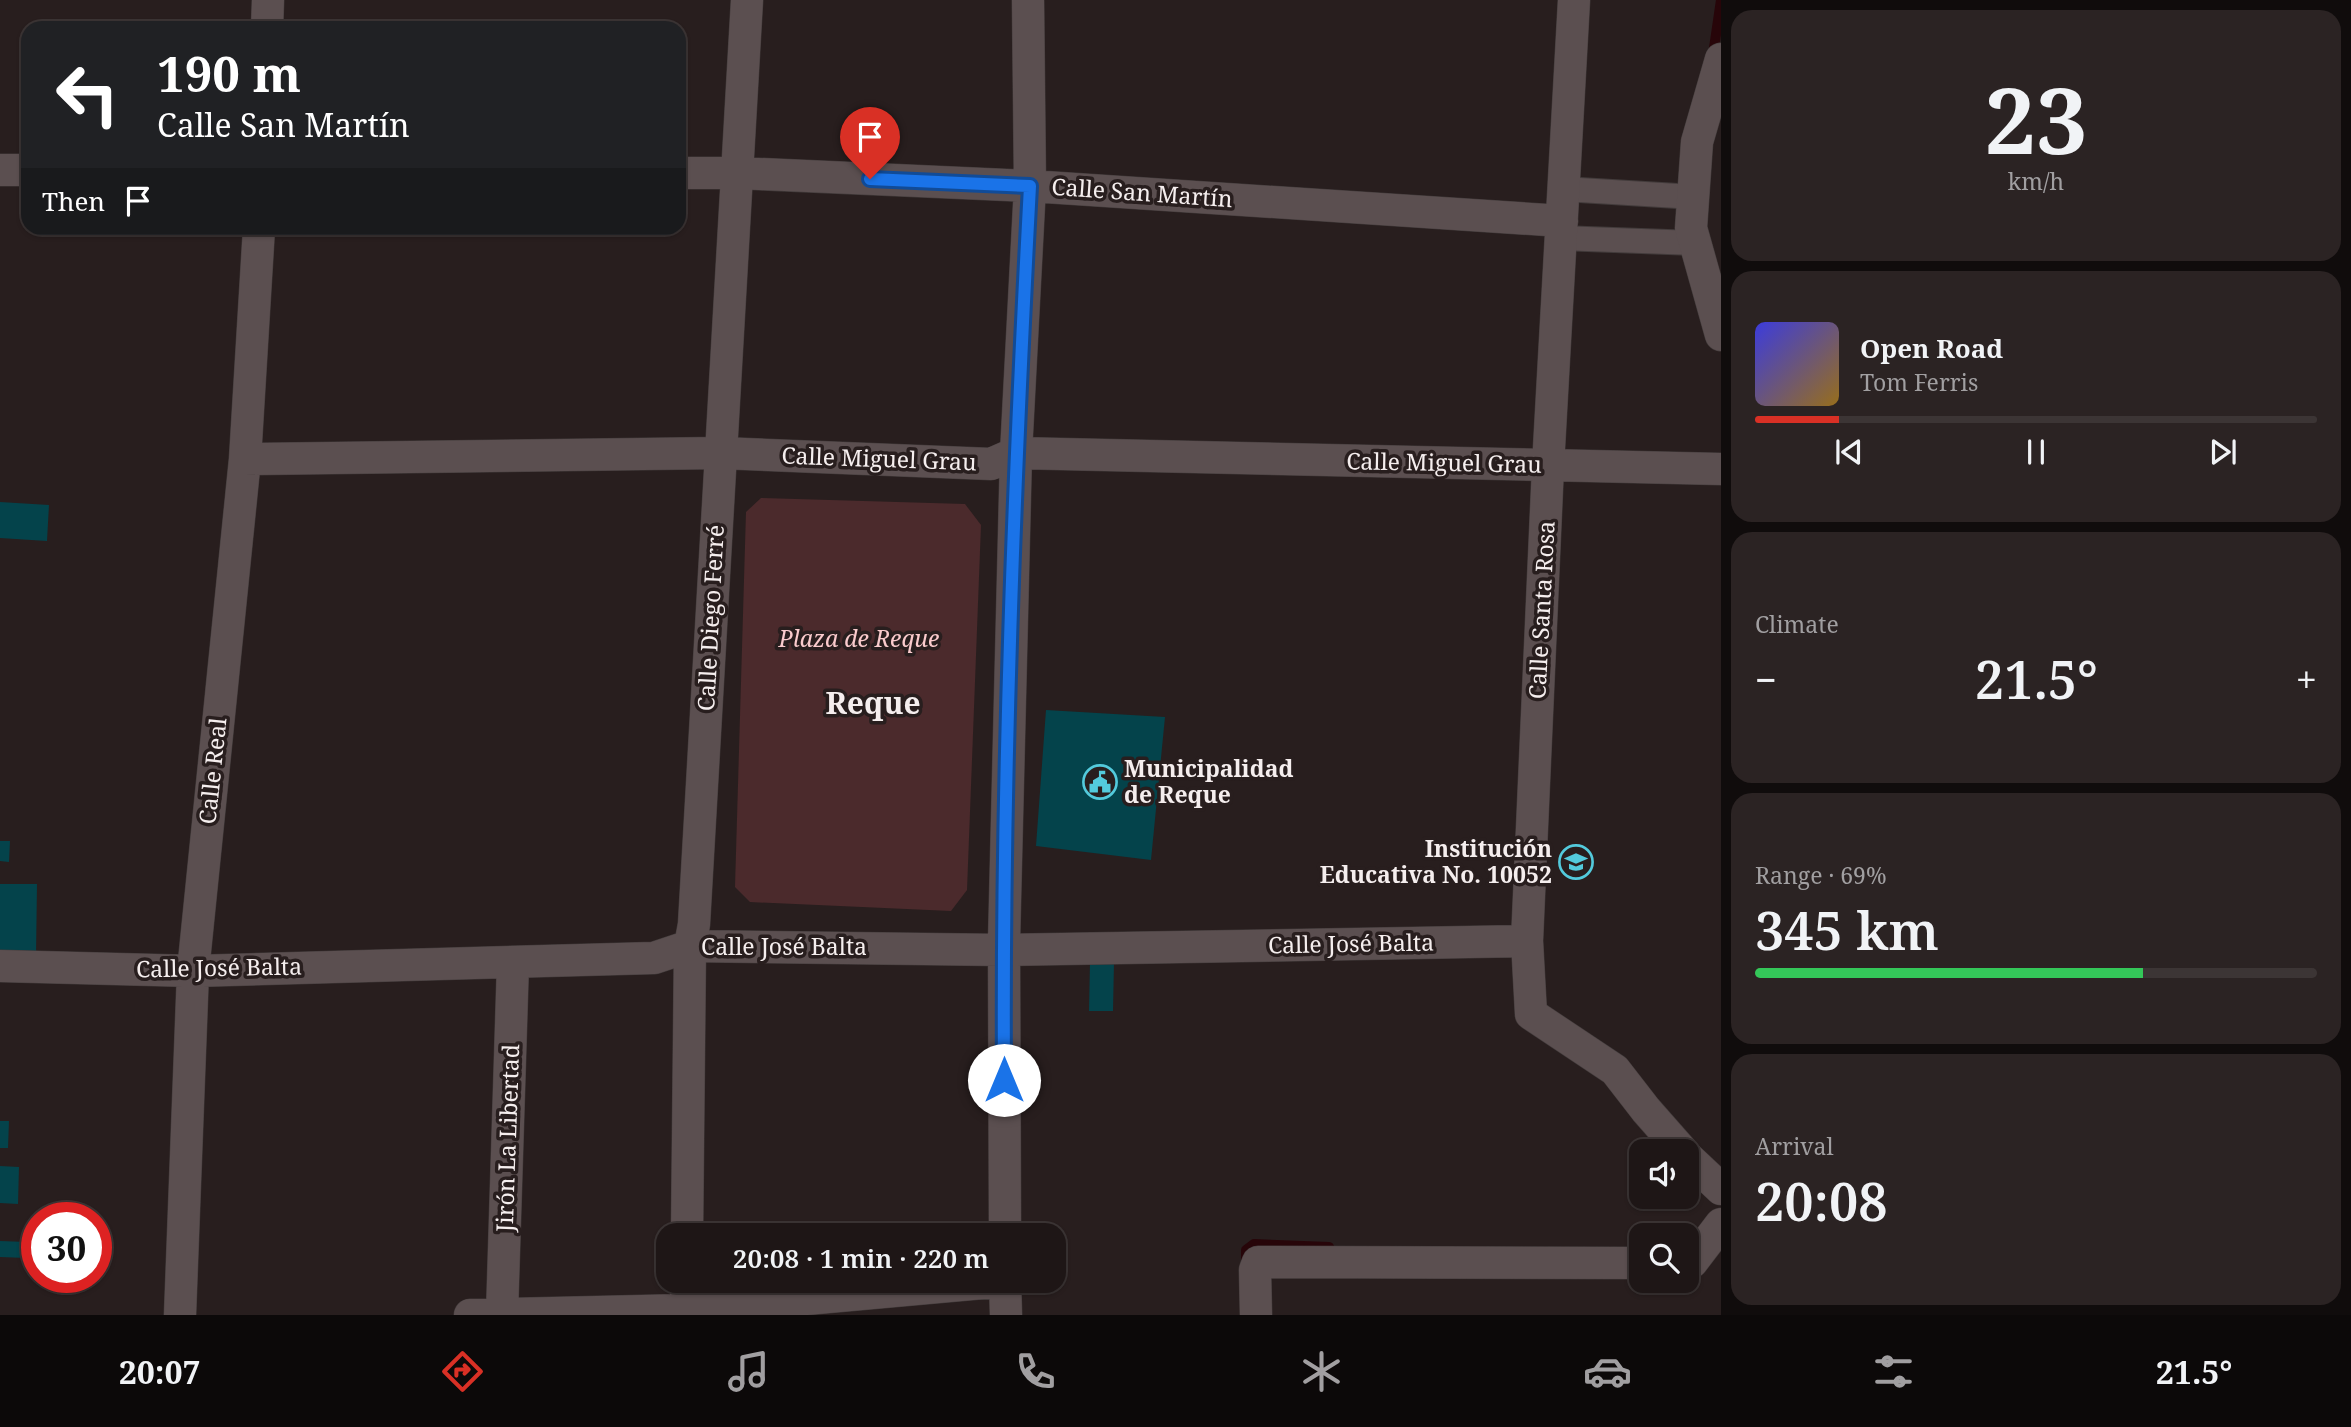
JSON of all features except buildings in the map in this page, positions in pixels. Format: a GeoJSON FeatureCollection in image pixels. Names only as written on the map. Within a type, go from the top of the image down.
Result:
{"type":"FeatureCollection","features":[{"type":"Feature","properties":{"kind":"street"},"geometry":{"type":"LineString","coordinates":[[267,21],[268,0]]}},
{"type":"Feature","properties":{"kind":"street","name":"Calle Diego Ferré"},"geometry":{"type":"LineString","coordinates":[[687,1223],[690,946],[695,910],[747,0]]}},
{"type":"Feature","properties":{"kind":"street"},"geometry":{"type":"LineString","coordinates":[[1005,1223],[1004,950],[1016,453],[1030,186],[1028,0]]}},
{"type":"Feature","properties":{"kind":"street","name":"Calle Santa Rosa"},"geometry":{"type":"LineString","coordinates":[[1574,0],[1548,466],[1527,941],[1531,1014],[1615,1070],[1671,1139]]}},
{"type":"Feature","properties":{"kind":"street"},"geometry":{"type":"LineString","coordinates":[[1721,60],[1698,142],[1692,228],[1688,242],[1721,335]]}},
{"type":"Feature","properties":{"kind":"street"},"geometry":{"type":"LineString","coordinates":[[0,170],[21,170]]}},
{"type":"Feature","properties":{"kind":"street","name":"Calle San Martín"},"geometry":{"type":"LineString","coordinates":[[686,173],[1030,186],[1561,229]]}},
{"type":"Feature","properties":{"kind":"street"},"geometry":{"type":"LineString","coordinates":[[1563,189],[1694,197]]}},
{"type":"Feature","properties":{"kind":"street"},"geometry":{"type":"LineString","coordinates":[[1561,229],[1688,242]]}},
{"type":"Feature","properties":{"kind":"street","name":"Calle Real"},"geometry":{"type":"LineString","coordinates":[[180,1315],[193,971],[245,459],[258,235]]}},
{"type":"Feature","properties":{"kind":"street","name":"Calle Miguel Grau"},"geometry":{"type":"LineString","coordinates":[[245,459],[720,453],[991,464],[1016,453],[1721,469]]}},
{"type":"Feature","properties":{"kind":"street","name":"Calle José Balta"},"geometry":{"type":"LineString","coordinates":[[0,966],[193,971],[654,958],[690,946],[1004,950],[1527,941]]}},
{"type":"Feature","properties":{"kind":"street","name":"Jirón La Libertad"},"geometry":{"type":"LineString","coordinates":[[502,1314],[513,961]]}},
{"type":"Feature","properties":{"kind":"street"},"geometry":{"type":"LineString","coordinates":[[1699,1168],[1721,1189]]}},
{"type":"Feature","properties":{"kind":"street"},"geometry":{"type":"LineString","coordinates":[[1699,1253],[1721,1224]]}},
{"type":"Feature","properties":{"kind":"street"},"geometry":{"type":"LineString","coordinates":[[1256,1315],[1255,1270],[1258,1262],[1629,1263]]}},
{"type":"Feature","properties":{"kind":"street"},"geometry":{"type":"LineString","coordinates":[[470,1315],[823,1293]]}},
{"type":"Feature","properties":{"kind":"street"},"geometry":{"type":"LineString","coordinates":[[1005,1293],[1006,1315]]}},
{"type":"Feature","properties":{"kind":"green space","name":"Plaza de Reque"},"geometry":{"type":"Polygon","coordinates":[[[761,498],[965,504],[981,525],[967,890],[951,911],[750,902],[735,887],[746,512],[761,498]]]}},
{"type":"Feature","properties":{"kind":"waterway"},"geometry":{"type":"LineString","coordinates":[[1713,55],[1721,0]]}},
{"type":"Feature","properties":{"kind":"waterway"},"geometry":{"type":"LineString","coordinates":[[1246,1266],[1246,1250],[1254,1244],[1329,1247]]}},
{"type":"Feature","properties":{"kind":"place","name":"Municipalidad de Reque"},"geometry":{"type":"Point","coordinates":[1100,782]}},
{"type":"Feature","properties":{"kind":"place","name":"Institución Educativa No. 10052"},"geometry":{"type":"Point","coordinates":[1576,862]}},
{"type":"Feature","properties":{"kind":"district","name":"Reque"},"geometry":{"type":"Point","coordinates":[873,704]}},
{"type":"Feature","properties":{"kind":"route"},"geometry":{"type":"LineString","coordinates":[[870,179],[1030,186],[1016,453],[1004,950],[1004,1080]]}}]}
